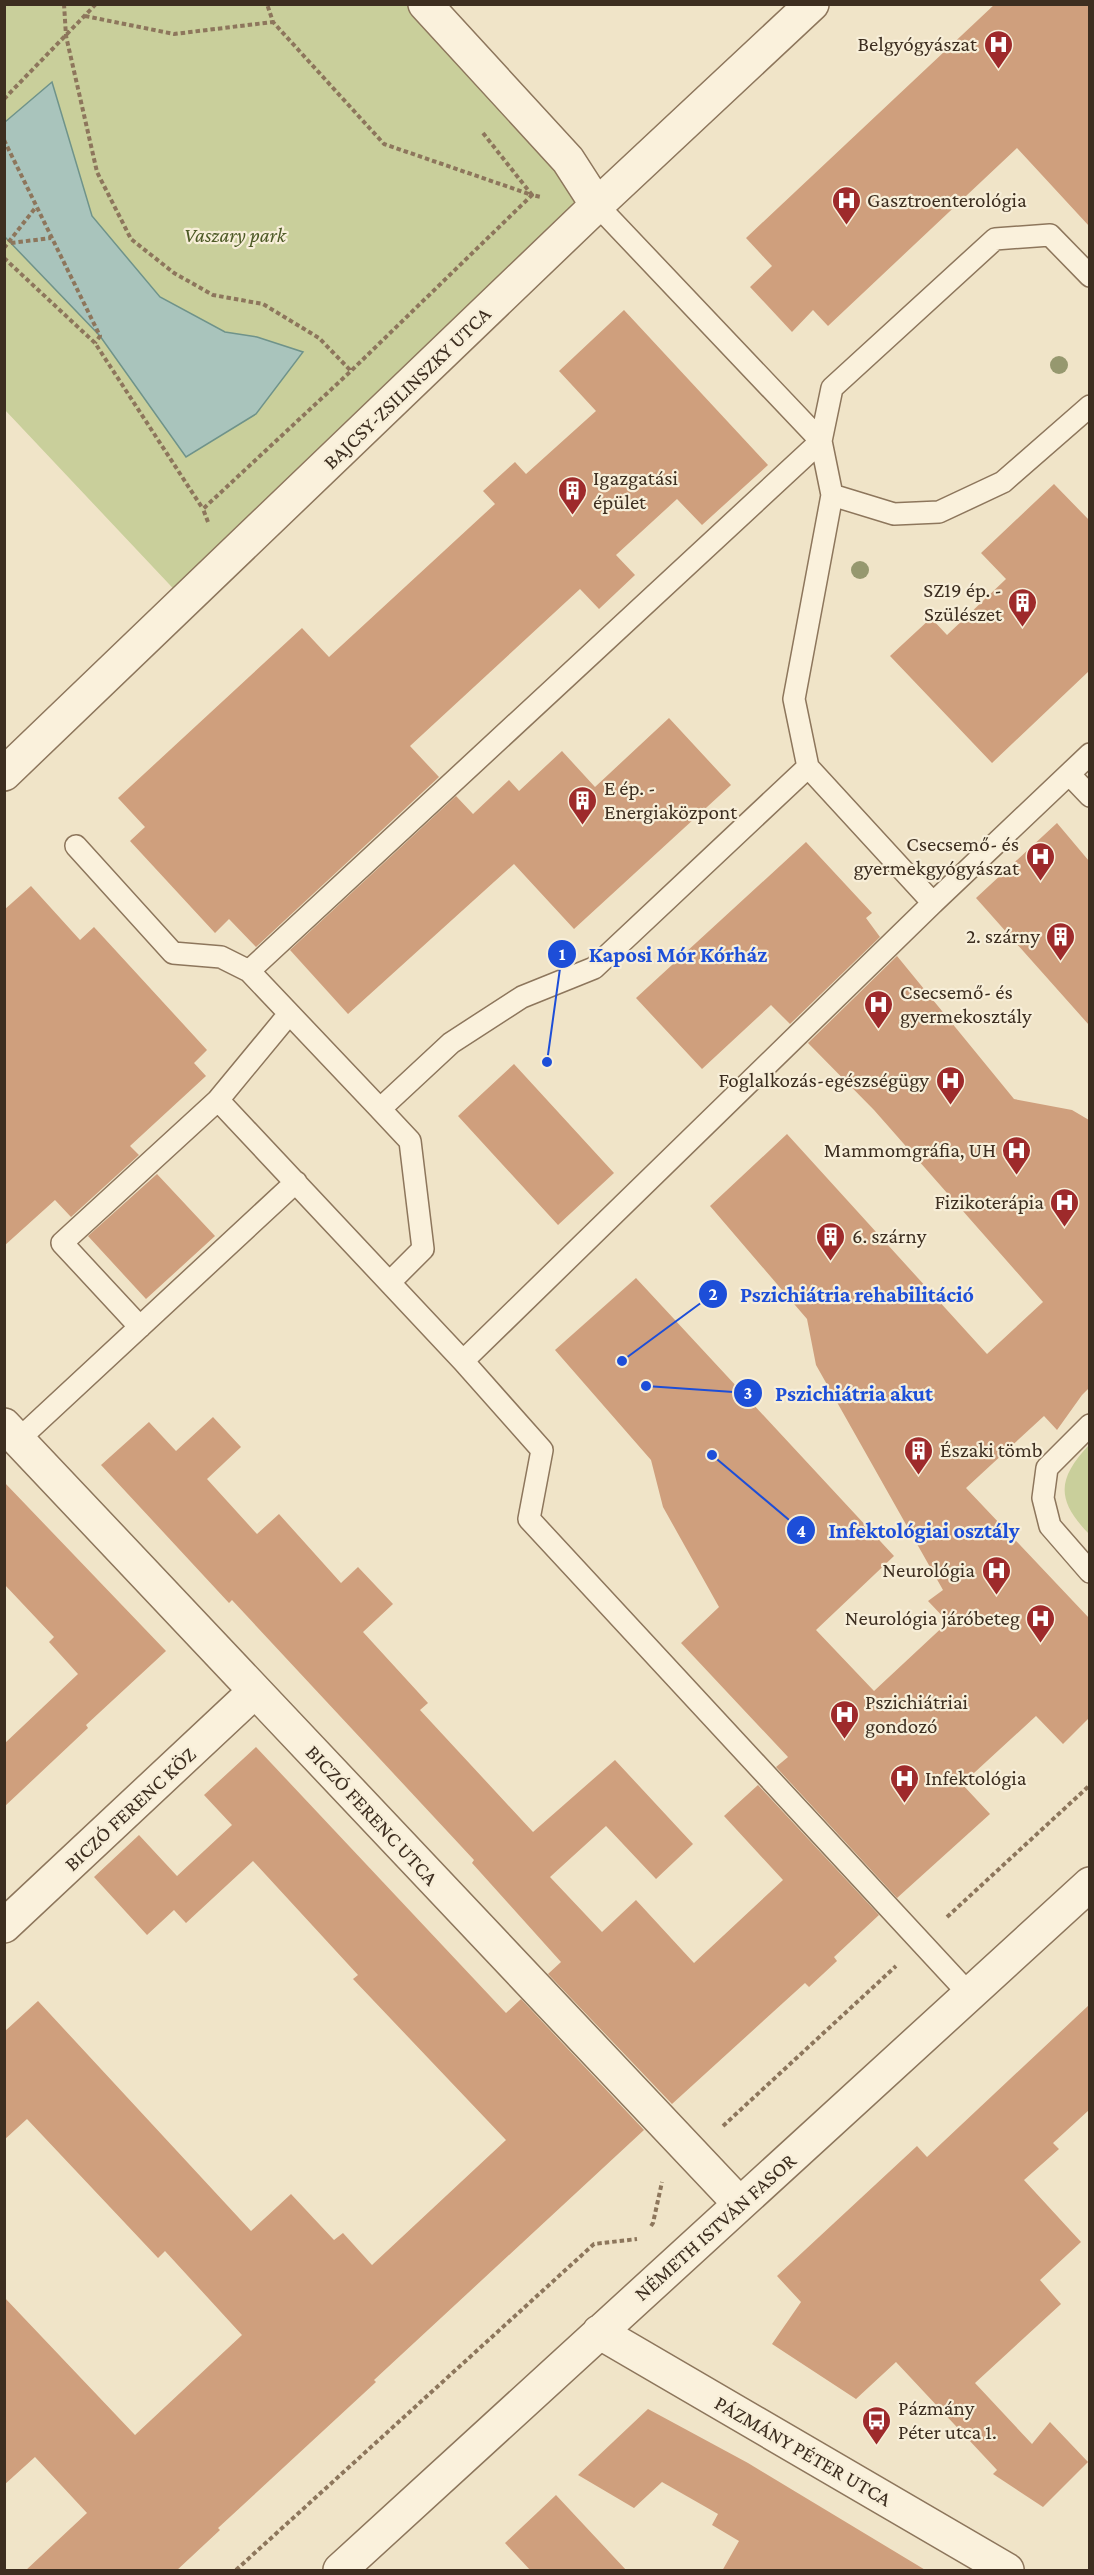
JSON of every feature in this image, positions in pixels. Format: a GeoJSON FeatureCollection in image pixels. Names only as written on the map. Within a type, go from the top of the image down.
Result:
{"type":"FeatureCollection","features":[{"type":"Feature","properties":{"kind":"street"},"geometry":{"type":"LineString","coordinates":[[425,4],[568,160],[597,205]]}},
{"type":"Feature","properties":{"kind":"street","name":"BAJCSY-ZSILINSZKY UTCA"},"geometry":{"type":"LineString","coordinates":[[4,774],[597,205],[812,4]]}},
{"type":"Feature","properties":{"kind":"street","name":"BICZÓ FERENC UTCA"},"geometry":{"type":"LineString","coordinates":[[11,1433],[740,2204]]}},
{"type":"Feature","properties":{"kind":"street","name":"BICZÓ FERENC KÖZ"},"geometry":{"type":"LineString","coordinates":[[4,1926],[255,1691]]}},
{"type":"Feature","properties":{"kind":"street","name":"NÉMETH ISTVÁN FASOR"},"geometry":{"type":"LineString","coordinates":[[340,2571],[1089,1884]]}},
{"type":"Feature","properties":{"kind":"street","name":"PÁZMÁNY PÉTER UTCA"},"geometry":{"type":"LineString","coordinates":[[599,2332],[1007,2571]]}},
{"type":"Feature","properties":{"kind":"lane"},"geometry":{"type":"LineString","coordinates":[[597,205],[821,441]]}},
{"type":"Feature","properties":{"kind":"lane"},"geometry":{"type":"LineString","coordinates":[[933,903],[808,767],[794,699],[832,495],[821,441],[832,388],[995,239],[1050,235],[1089,276]]}},
{"type":"Feature","properties":{"kind":"lane"},"geometry":{"type":"LineString","coordinates":[[832,495],[894,514],[939,512],[1003,482],[1089,406]]}},
{"type":"Feature","properties":{"kind":"lane"},"geometry":{"type":"LineString","coordinates":[[249,971],[821,441]]}},
{"type":"Feature","properties":{"kind":"lane"},"geometry":{"type":"LineString","coordinates":[[463,1361],[1089,754]]}},
{"type":"Feature","properties":{"kind":"lane"},"geometry":{"type":"LineString","coordinates":[[380,1109],[451,1043],[522,997],[594,968],[808,767]]}},
{"type":"Feature","properties":{"kind":"lane"},"geometry":{"type":"LineString","coordinates":[[1069,774],[1089,796]]}},
{"type":"Feature","properties":{"kind":"lane"},"geometry":{"type":"LineString","coordinates":[[76,846],[173,953],[221,957],[249,971],[410,1141],[423,1249],[390,1282]]}},
{"type":"Feature","properties":{"kind":"lane"},"geometry":{"type":"LineString","coordinates":[[140,1327],[62,1243],[218,1100],[290,1014]]}},
{"type":"Feature","properties":{"kind":"lane"},"geometry":{"type":"LineString","coordinates":[[218,1100],[390,1282],[542,1450],[529,1519],[970,1995]]}},
{"type":"Feature","properties":{"kind":"lane"},"geometry":{"type":"LineString","coordinates":[[11,1433],[140,1327],[296,1182]]}},
{"type":"Feature","properties":{"kind":"lane"},"geometry":{"type":"LineString","coordinates":[[1089,1425],[1047,1468],[1043,1498],[1050,1526],[1089,1572]]}},
{"type":"Feature","properties":{"kind":"path"},"geometry":{"type":"LineString","coordinates":[[64,4],[66,36],[97,172],[131,239],[174,273],[213,295],[263,304],[282,315],[319,338],[351,371]]}},
{"type":"Feature","properties":{"kind":"path"},"geometry":{"type":"LineString","coordinates":[[4,99],[96,4]]}},
{"type":"Feature","properties":{"kind":"path"},"geometry":{"type":"LineString","coordinates":[[203,509],[351,371],[532,195],[384,144],[273,22],[267,4]]}},
{"type":"Feature","properties":{"kind":"path"},"geometry":{"type":"LineString","coordinates":[[85,16],[174,34],[273,22]]}},
{"type":"Feature","properties":{"kind":"path"},"geometry":{"type":"LineString","coordinates":[[4,140],[100,336],[94,343]]}},
{"type":"Feature","properties":{"kind":"path"},"geometry":{"type":"LineString","coordinates":[[4,248],[37,206]]}},
{"type":"Feature","properties":{"kind":"path"},"geometry":{"type":"LineString","coordinates":[[10,243],[52,238]]}},
{"type":"Feature","properties":{"kind":"path"},"geometry":{"type":"LineString","coordinates":[[4,258],[94,343],[203,509],[224,565]]}},
{"type":"Feature","properties":{"kind":"path"},"geometry":{"type":"LineString","coordinates":[[647,2229],[653,2223],[660,2184],[1089,1785]]}},
{"type":"Feature","properties":{"kind":"path"},"geometry":{"type":"LineString","coordinates":[[236,2571],[594,2244],[635,2240],[641,2235]]}},
{"type":"Feature","properties":{"kind":"green space","name":"Vaszary park"},"geometry":{"type":"Polygon","coordinates":[[[5,5],[410,5],[597,205],[185,601],[5,410],[5,5]]]}},
{"type":"Feature","properties":{"kind":"green space"},"geometry":{"type":"Polygon","coordinates":[[[1089,1445],[1089,1534],[1071,1511],[1066,1500],[1065,1489],[1071,1468],[1089,1445]]]}},
{"type":"Feature","properties":{"kind":"water"},"geometry":{"type":"Polygon","coordinates":[[[52,82],[92,216],[160,297],[225,332],[257,337],[303,352],[256,414],[186,457],[100,336],[5,237],[5,122],[52,82]]]}},
{"type":"Feature","properties":{"kind":"building"},"geometry":{"type":"Polygon","coordinates":[[[995,4],[1089,4],[1089,226],[1017,148],[828,326],[813,310],[792,332],[750,287],[772,266],[746,238],[995,4]]]}},
{"type":"Feature","properties":{"kind":"building"},"geometry":{"type":"Polygon","coordinates":[[[624,310],[768,465],[702,525],[677,499],[616,555],[635,575],[599,609],[580,589],[410,746],[439,777],[256,947],[229,919],[215,933],[130,841],[145,827],[118,798],[302,628],[329,657],[495,504],[483,491],[515,462],[526,474],[596,411],[559,371],[624,310]]]}},
{"type":"Feature","properties":{"kind":"building","name":"SZ19 ép. - Szülészet"},"geometry":{"type":"Polygon","coordinates":[[[1054,484],[1089,520],[1089,671],[992,763],[890,656],[931,618],[947,635],[1006,579],[981,553],[1054,484]]]}},
{"type":"Feature","properties":{"kind":"building"},"geometry":{"type":"Polygon","coordinates":[[[669,718],[731,785],[574,929],[514,864],[348,1014],[290,950],[456,796],[473,814],[509,780],[519,791],[562,751],[595,787],[669,718]]]}},
{"type":"Feature","properties":{"kind":"building","name":"2. szárny"},"geometry":{"type":"Polygon","coordinates":[[[1057,823],[1089,861],[1089,1025],[976,898],[1057,823]]]}},
{"type":"Feature","properties":{"kind":"building"},"geometry":{"type":"Polygon","coordinates":[[[806,842],[872,913],[866,918],[880,937],[790,1024],[771,1005],[702,1069],[636,998],[806,842]]]}},
{"type":"Feature","properties":{"kind":"building"},"geometry":{"type":"Polygon","coordinates":[[[31,886],[80,940],[94,927],[207,1050],[194,1063],[206,1076],[130,1146],[139,1155],[71,1217],[55,1200],[4,1246],[4,910],[31,886]]]}},
{"type":"Feature","properties":{"kind":"building"},"geometry":{"type":"Polygon","coordinates":[[[897,956],[1014,1099],[1072,1110],[1089,1120],[1089,1388],[1057,1430],[1044,1416],[966,1488],[1089,1618],[1089,1718],[1063,1744],[1036,1716],[962,1784],[990,1814],[897,1898],[776,1767],[788,1757],[681,1643],[719,1607],[663,1507],[651,1460],[555,1350],[636,1278],[894,1556],[816,1630],[874,1691],[948,1622],[928,1601],[943,1590],[816,1365],[807,1319],[710,1206],[787,1134],[987,1354],[1043,1302],[874,1110],[808,1043],[897,956]]]}},
{"type":"Feature","properties":{"kind":"building"},"geometry":{"type":"Polygon","coordinates":[[[514,1064],[614,1173],[558,1225],[458,1116],[514,1064]]]}},
{"type":"Feature","properties":{"kind":"building"},"geometry":{"type":"Polygon","coordinates":[[[157,1174],[215,1236],[146,1299],[88,1236],[157,1174]]]}},
{"type":"Feature","properties":{"kind":"building"},"geometry":{"type":"Polygon","coordinates":[[[213,1417],[241,1447],[207,1479],[257,1534],[279,1514],[341,1583],[358,1567],[393,1604],[363,1632],[428,1703],[420,1710],[533,1832],[615,1760],[693,1844],[656,1879],[606,1826],[550,1877],[602,1932],[636,1900],[694,1963],[783,1880],[724,1816],[758,1785],[879,1915],[834,1957],[837,1961],[809,1987],[805,1983],[672,2104],[548,1974],[561,1962],[472,1863],[474,1860],[232,1600],[229,1603],[101,1465],[149,1422],[176,1451],[213,1417]]]}},
{"type":"Feature","properties":{"kind":"building"},"geometry":{"type":"Polygon","coordinates":[[[4,1482],[166,1651],[86,1725],[88,1728],[4,1807],[4,1744],[78,1674],[49,1642],[54,1637],[4,1584],[4,1482]]]}},
{"type":"Feature","properties":{"kind":"building"},"geometry":{"type":"Polygon","coordinates":[[[256,1747],[506,2013],[521,1999],[644,2130],[374,2380],[376,2382],[218,2528],[220,2530],[176,2571],[25,2571],[87,2513],[35,2457],[4,2485],[4,2297],[135,2435],[242,2335],[165,2251],[158,2258],[27,2119],[4,2140],[4,2032],[38,2001],[251,2231],[291,2194],[334,2240],[343,2233],[372,2265],[506,2140],[353,1979],[358,1975],[253,1861],[186,1923],[174,1910],[147,1935],[94,1877],[139,1835],[177,1876],[232,1825],[204,1795],[256,1747]]]}},
{"type":"Feature","properties":{"kind":"building"},"geometry":{"type":"Polygon","coordinates":[[[1089,2005],[1089,2110],[1053,2143],[1059,2149],[1024,2180],[1081,2242],[1040,2280],[1061,2304],[975,2383],[1032,2444],[1050,2422],[1088,2462],[1043,2507],[993,2474],[997,2470],[896,2362],[856,2399],[772,2344],[801,2302],[777,2276],[917,2146],[927,2157],[1089,2005]]]}},
{"type":"Feature","properties":{"kind":"building"},"geometry":{"type":"Polygon","coordinates":[[[648,2409],[748,2463],[927,2571],[722,2571],[739,2541],[712,2525],[718,2514],[662,2482],[634,2508],[578,2475],[648,2409]]]}},
{"type":"Feature","properties":{"kind":"building"},"geometry":{"type":"Polygon","coordinates":[[[556,2495],[627,2571],[531,2571],[505,2543],[556,2495]]]}},
{"type":"Feature","properties":{"kind":"place","name":"Belgyógyászat"},"geometry":{"type":"Point","coordinates":[998,70]}},
{"type":"Feature","properties":{"kind":"place","name":"Gasztroenterológia"},"geometry":{"type":"Point","coordinates":[846,226]}},
{"type":"Feature","properties":{"kind":"place","name":"Igazgatási épület"},"geometry":{"type":"Point","coordinates":[572,516]}},
{"type":"Feature","properties":{"kind":"place","name":"SZ19 ép. - Szülészet"},"geometry":{"type":"Point","coordinates":[1023,628]}},
{"type":"Feature","properties":{"kind":"place","name":"E ép. - Energiaközpont"},"geometry":{"type":"Point","coordinates":[583,826]}},
{"type":"Feature","properties":{"kind":"place","name":"Csecsemő- és gyermekgyógyászat"},"geometry":{"type":"Point","coordinates":[1040,882]}},
{"type":"Feature","properties":{"kind":"place","name":"2. szárny"},"geometry":{"type":"Point","coordinates":[1061,962]}},
{"type":"Feature","properties":{"kind":"place","name":"Csecsemő- és gyermekosztály"},"geometry":{"type":"Point","coordinates":[879,1030]}},
{"type":"Feature","properties":{"kind":"place","name":"Kaposi Mór Kórház"},"geometry":{"type":"Point","coordinates":[547,1062]}},
{"type":"Feature","properties":{"kind":"place","name":"Foglalkozás-egészségügy"},"geometry":{"type":"Point","coordinates":[950,1106]}},
{"type":"Feature","properties":{"kind":"place","name":"Mammomgráfia, UH"},"geometry":{"type":"Point","coordinates":[1017,1176]}},
{"type":"Feature","properties":{"kind":"place","name":"Fizikoterápia"},"geometry":{"type":"Point","coordinates":[1065,1228]}},
{"type":"Feature","properties":{"kind":"place","name":"6. szárny"},"geometry":{"type":"Point","coordinates":[831,1262]}},
{"type":"Feature","properties":{"kind":"place","name":"Pszichiátria rehabilitáció"},"geometry":{"type":"Point","coordinates":[622,1361]}},
{"type":"Feature","properties":{"kind":"place","name":"Pszichiátria akut"},"geometry":{"type":"Point","coordinates":[646,1386]}},
{"type":"Feature","properties":{"kind":"place","name":"Infektológiai osztály"},"geometry":{"type":"Point","coordinates":[712,1455]}},
{"type":"Feature","properties":{"kind":"place","name":"Északi tömb"},"geometry":{"type":"Point","coordinates":[919,1476]}},
{"type":"Feature","properties":{"kind":"place","name":"Neurológia"},"geometry":{"type":"Point","coordinates":[996,1596]}},
{"type":"Feature","properties":{"kind":"place","name":"Neurológia járóbeteg"},"geometry":{"type":"Point","coordinates":[1041,1644]}},
{"type":"Feature","properties":{"kind":"place","name":"Pszichiátriai gondozó"},"geometry":{"type":"Point","coordinates":[844,1740]}},
{"type":"Feature","properties":{"kind":"place","name":"Infektológia"},"geometry":{"type":"Point","coordinates":[904,1804]}},
{"type":"Feature","properties":{"kind":"place","name":"Pázmány Péter utca 1."},"geometry":{"type":"Point","coordinates":[877,2446]}}]}
